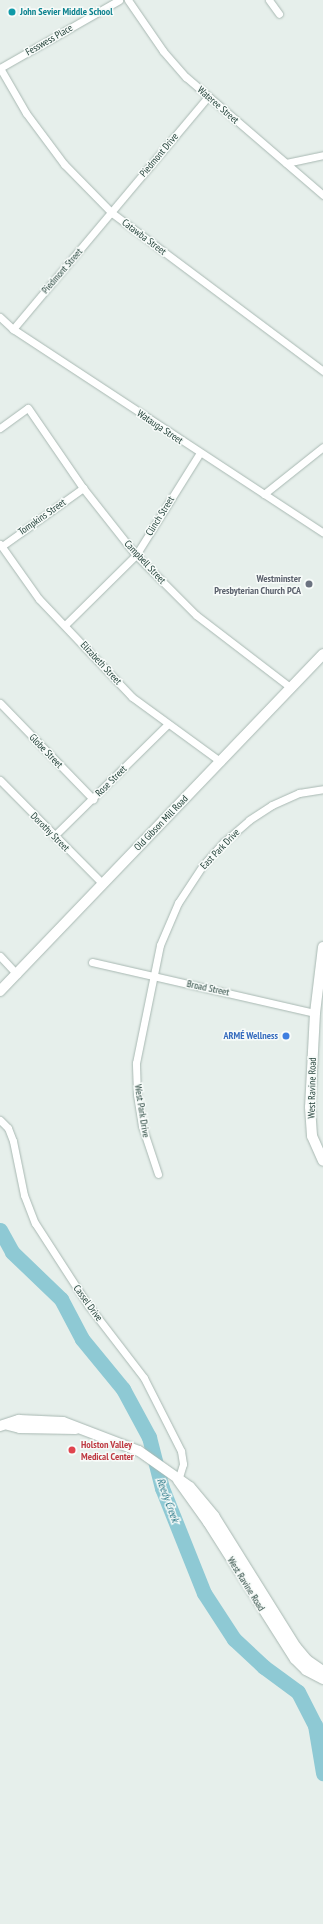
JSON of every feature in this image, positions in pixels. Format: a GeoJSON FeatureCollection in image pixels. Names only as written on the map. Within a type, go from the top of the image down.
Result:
{"type":"FeatureCollection","features":[{"type":"Feature","properties":{"kind":"street","name":"Fesswess Place"},"geometry":{"type":"LineString","coordinates":[[0,68],[119,0]]}},
{"type":"Feature","properties":{"kind":"street","name":"Wateree Street"},"geometry":{"type":"LineString","coordinates":[[128,0],[163,51],[208,97],[323,195]]}},
{"type":"Feature","properties":{"kind":"street"},"geometry":{"type":"LineString","coordinates":[[269,0],[279,14]]}},
{"type":"Feature","properties":{"kind":"street","name":"Catawba Street"},"geometry":{"type":"LineString","coordinates":[[0,68],[26,113],[64,164],[112,213],[323,372]]}},
{"type":"Feature","properties":{"kind":"street","name":"Piedmont Drive"},"geometry":{"type":"LineString","coordinates":[[112,213],[153,160],[208,97]]}},
{"type":"Feature","properties":{"kind":"street"},"geometry":{"type":"LineString","coordinates":[[286,163],[323,155]]}},
{"type":"Feature","properties":{"kind":"street","name":"Piedmont Street"},"geometry":{"type":"LineString","coordinates":[[13,329],[112,213]]}},
{"type":"Feature","properties":{"kind":"street","name":"Watauga Street"},"geometry":{"type":"LineString","coordinates":[[0,317],[13,329],[199,454],[323,533]]}},
{"type":"Feature","properties":{"kind":"street","name":"Campbell Street"},"geometry":{"type":"LineString","coordinates":[[0,428],[28,408],[83,488],[136,555],[196,615],[291,688]]}},
{"type":"Feature","properties":{"kind":"street"},"geometry":{"type":"LineString","coordinates":[[264,494],[323,447]]}},
{"type":"Feature","properties":{"kind":"street","name":"Clinch Street"},"geometry":{"type":"LineString","coordinates":[[65,625],[136,555],[199,454]]}},
{"type":"Feature","properties":{"kind":"street","name":"Tompkins Street"},"geometry":{"type":"LineString","coordinates":[[1,545],[83,488]]}},
{"type":"Feature","properties":{"kind":"street","name":"Elizabeth Street"},"geometry":{"type":"LineString","coordinates":[[1,545],[38,599],[65,625],[132,697],[221,762]]}},
{"type":"Feature","properties":{"kind":"street","name":"Old Gibson Mill Road"},"geometry":{"type":"LineString","coordinates":[[0,991],[323,654]]}},
{"type":"Feature","properties":{"kind":"street","name":"Globe Street"},"geometry":{"type":"LineString","coordinates":[[0,703],[93,799]]}},
{"type":"Feature","properties":{"kind":"street","name":"Rose Street"},"geometry":{"type":"LineString","coordinates":[[54,836],[168,724]]}},
{"type":"Feature","properties":{"kind":"street","name":"Dorothy Street"},"geometry":{"type":"LineString","coordinates":[[0,780],[102,883]]}},
{"type":"Feature","properties":{"kind":"street","name":"East Park Drive"},"geometry":{"type":"LineString","coordinates":[[152,976],[160,946],[178,904],[202,865],[249,820],[272,805],[299,793],[323,790]]}},
{"type":"Feature","properties":{"kind":"street","name":"West Ravine Road"},"geometry":{"type":"LineString","coordinates":[[323,947],[311,1120],[314,1142],[323,1161]]}},
{"type":"Feature","properties":{"kind":"street"},"geometry":{"type":"LineString","coordinates":[[0,956],[17,974]]}},
{"type":"Feature","properties":{"kind":"street","name":"Broad Street"},"geometry":{"type":"LineString","coordinates":[[92,962],[319,1014]]}},
{"type":"Feature","properties":{"kind":"street","name":"West Park Drive"},"geometry":{"type":"LineString","coordinates":[[152,976],[136,1063],[137,1094],[144,1133],[158,1174]]}},
{"type":"Feature","properties":{"kind":"street","name":"Cassel Drive"},"geometry":{"type":"LineString","coordinates":[[0,1120],[8,1128],[13,1141],[24,1195],[35,1223],[88,1305],[140,1372],[155,1398],[184,1457],[175,1477]]}},
{"type":"Feature","properties":{"kind":"street","name":"West Ravine Road"},"geometry":{"type":"LineString","coordinates":[[4,1425],[20,1428],[78,1428],[134,1449],[190,1486],[207,1506],[301,1654],[323,1670]]}},
{"type":"Feature","properties":{"kind":"street","name":"West Ravine Road"},"geometry":{"type":"LineString","coordinates":[[175,1477],[208,1522],[295,1660],[311,1674],[323,1679]]}},
{"type":"Feature","properties":{"kind":"waterway","name":"Reedy Creek"},"geometry":{"type":"LineString","coordinates":[[0,1230],[12,1252],[61,1299],[82,1339],[123,1389],[149,1437],[162,1488],[204,1593],[234,1639],[264,1667],[298,1692],[315,1725],[323,1773]]}},
{"type":"Feature","properties":{"kind":"place","name":"John Sevier Middle School"},"geometry":{"type":"Point","coordinates":[12,12]}},
{"type":"Feature","properties":{"kind":"place","name":"Westminster Presbyterian Church PCA"},"geometry":{"type":"Point","coordinates":[309,584]}},
{"type":"Feature","properties":{"kind":"place","name":"ARMÉ Wellness"},"geometry":{"type":"Point","coordinates":[286,1036]}},
{"type":"Feature","properties":{"kind":"place","name":"Holston Valley Medical Center"},"geometry":{"type":"Point","coordinates":[72,1450]}}]}
